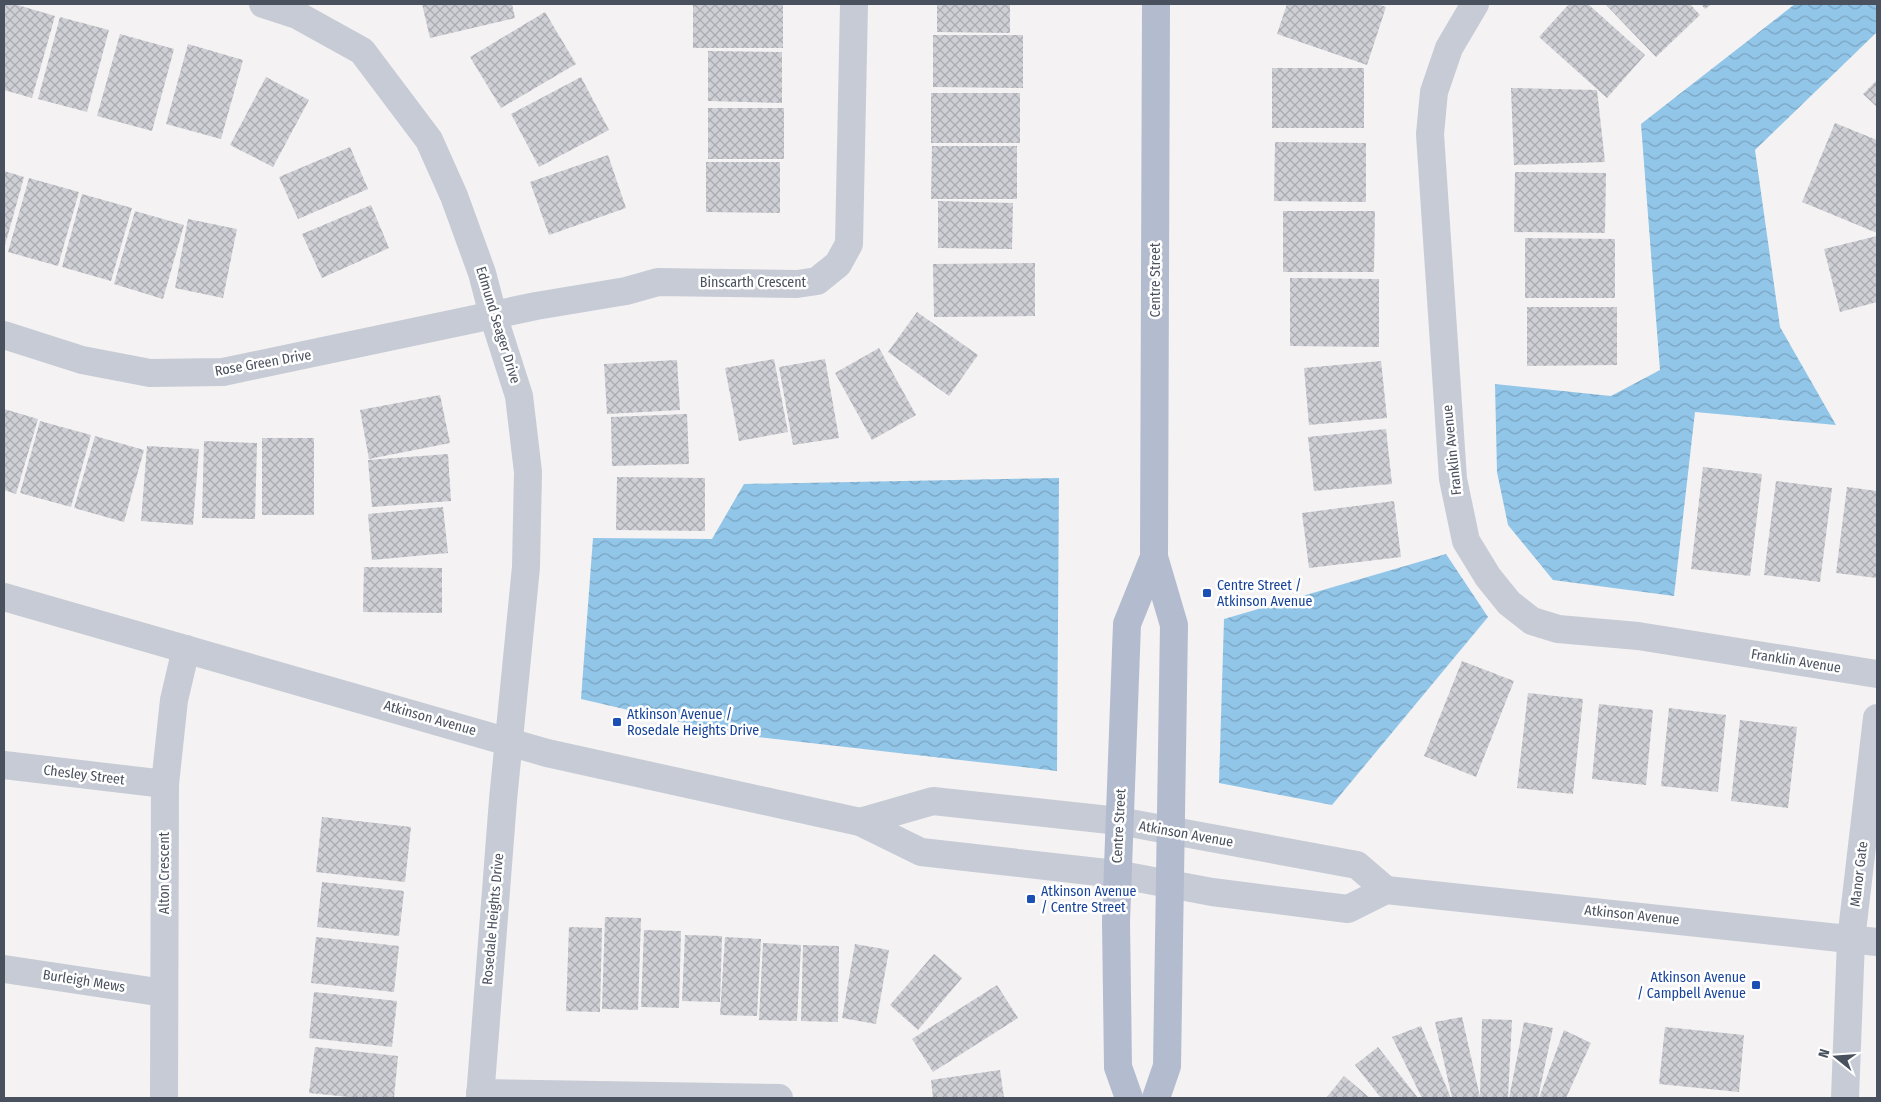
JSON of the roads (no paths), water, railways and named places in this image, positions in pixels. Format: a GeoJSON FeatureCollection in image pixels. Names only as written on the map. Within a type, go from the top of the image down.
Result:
{"type":"FeatureCollection","features":[{"type":"Feature","properties":{"kind":"main road","name":"Centre Street"},"geometry":{"type":"LineString","coordinates":[[1156,4],[1154,557],[1174,625],[1167,1066],[1156,1098]]}},
{"type":"Feature","properties":{"kind":"main road","name":"Centre Street"},"geometry":{"type":"LineString","coordinates":[[1128,1098],[1118,1067],[1116,874],[1127,624],[1154,557]]}},
{"type":"Feature","properties":{"kind":"street","name":"Edmund Seager Drive"},"geometry":{"type":"LineString","coordinates":[[263,4],[296,15],[362,51],[433,148],[454,196],[482,273],[492,315],[519,396],[528,472],[526,567],[508,740]]}},
{"type":"Feature","properties":{"kind":"street","name":"Binscarth Crescent"},"geometry":{"type":"LineString","coordinates":[[492,315],[626,291],[658,282],[797,284],[817,281],[838,264],[849,244],[852,206],[854,4]]}},
{"type":"Feature","properties":{"kind":"street","name":"Franklin Avenue"},"geometry":{"type":"LineString","coordinates":[[1475,4],[1449,48],[1434,92],[1430,134],[1453,479],[1466,541],[1488,578],[1509,603],[1532,621],[1558,629],[1638,636],[1877,674]]}},
{"type":"Feature","properties":{"kind":"street","name":"Rose Green Drive"},"geometry":{"type":"LineString","coordinates":[[4,336],[82,360],[150,373],[223,372],[492,315]]}},
{"type":"Feature","properties":{"kind":"street","name":"Atkinson Avenue"},"geometry":{"type":"LineString","coordinates":[[4,597],[563,756],[860,822],[921,852],[1116,874],[1212,892],[1348,909],[1386,890],[1877,942]]}},
{"type":"Feature","properties":{"kind":"street","name":"Alton Crescent"},"geometry":{"type":"LineString","coordinates":[[164,1098],[165,784],[174,700],[186,649]]}},
{"type":"Feature","properties":{"kind":"street","name":"Manor Gate"},"geometry":{"type":"LineString","coordinates":[[1845,1098],[1850,940],[1877,718]]}},
{"type":"Feature","properties":{"kind":"street","name":"Rosedale Heights Drive"},"geometry":{"type":"LineString","coordinates":[[480,1096],[508,740]]}},
{"type":"Feature","properties":{"kind":"street","name":"Chesley Street"},"geometry":{"type":"LineString","coordinates":[[4,766],[165,784]]}},
{"type":"Feature","properties":{"kind":"street","name":"Atkinson Avenue"},"geometry":{"type":"LineString","coordinates":[[860,822],[933,800],[1118,821],[1357,865],[1386,890]]}},
{"type":"Feature","properties":{"kind":"street","name":"Burleigh Mews"},"geometry":{"type":"LineString","coordinates":[[4,968],[164,994]]}},
{"type":"Feature","properties":{"kind":"street"},"geometry":{"type":"LineString","coordinates":[[480,1096],[779,1098]]}},
{"type":"Feature","properties":{"kind":"water"},"geometry":{"type":"Polygon","coordinates":[[[1795,4],[1877,4],[1877,32],[1755,150],[1780,327],[1836,425],[1695,412],[1674,596],[1553,580],[1508,525],[1497,472],[1495,384],[1611,396],[1660,370],[1641,124],[1795,4]]]}},
{"type":"Feature","properties":{"kind":"water"},"geometry":{"type":"Polygon","coordinates":[[[1059,478],[1057,771],[732,734],[581,699],[593,538],[712,539],[744,484],[1059,478]]]}},
{"type":"Feature","properties":{"kind":"water"},"geometry":{"type":"Polygon","coordinates":[[[1446,554],[1488,617],[1332,805],[1219,783],[1224,619],[1446,554]]]}},
{"type":"Feature","properties":{"kind":"place","name":"Centre Street / Atkinson Avenue"},"geometry":{"type":"Point","coordinates":[1207,593]}},
{"type":"Feature","properties":{"kind":"place","name":"Atkinson Avenue / Rosedale Heights Drive"},"geometry":{"type":"Point","coordinates":[617,722]}},
{"type":"Feature","properties":{"kind":"place","name":"Atkinson Avenue / Centre Street"},"geometry":{"type":"Point","coordinates":[1031,899]}},
{"type":"Feature","properties":{"kind":"place","name":"Atkinson Avenue / Campbell Avenue"},"geometry":{"type":"Point","coordinates":[1756,985]}}]}
